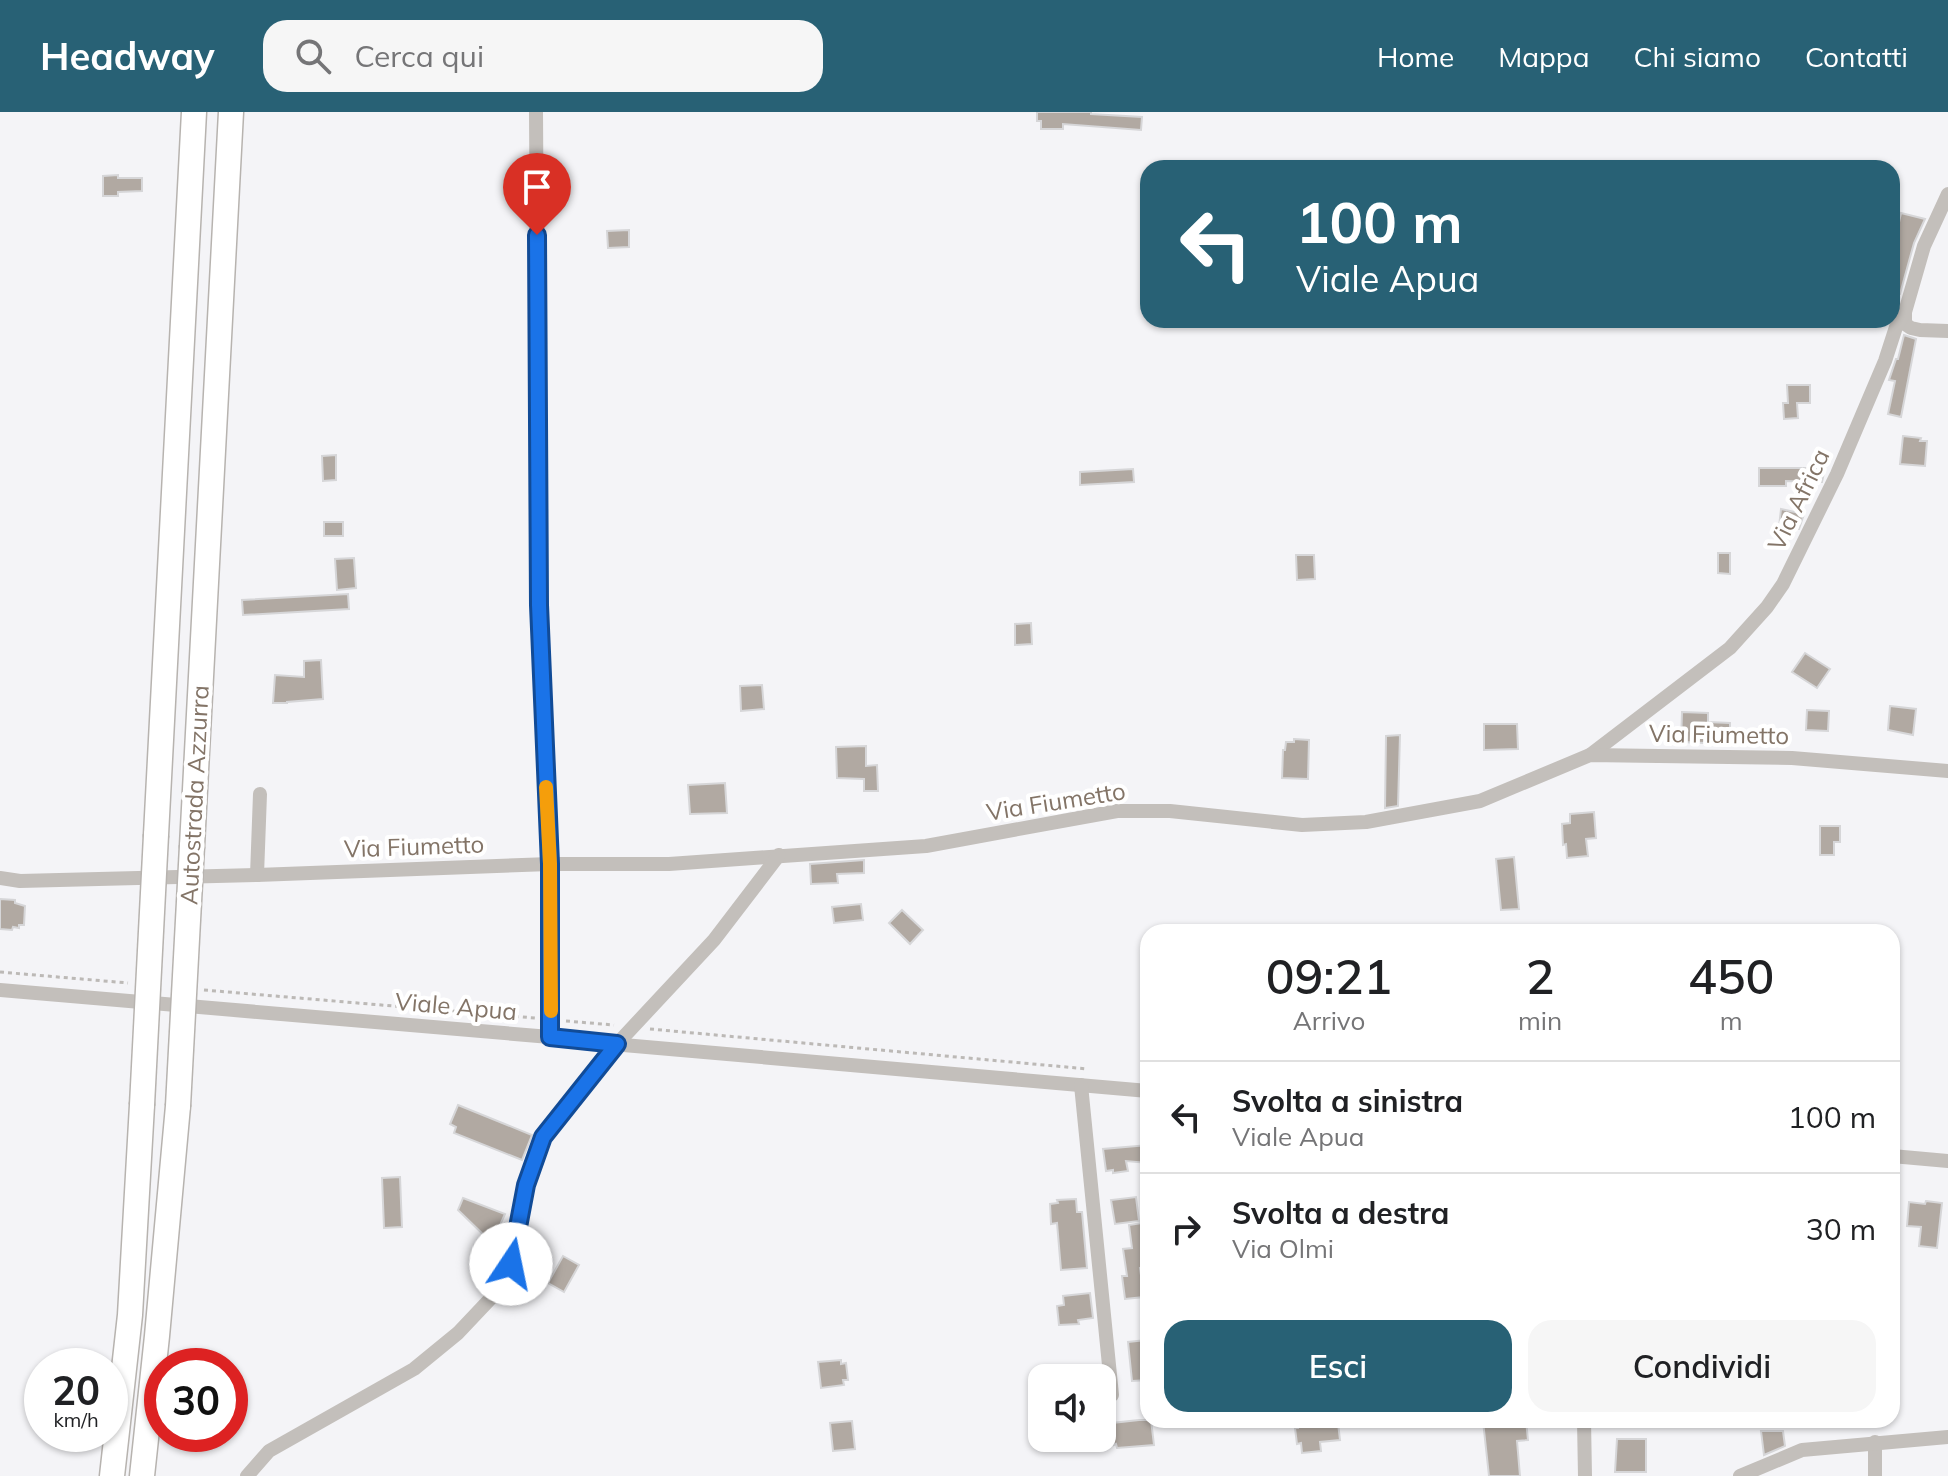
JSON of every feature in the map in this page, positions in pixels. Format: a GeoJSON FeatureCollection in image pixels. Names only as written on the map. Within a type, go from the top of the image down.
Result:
{"type":"FeatureCollection","features":[{"type":"Feature","properties":{"kind":"highway","name":"Autostrada Azzurra"},"geometry":{"type":"LineString","coordinates":[[112,1476],[130,1315],[194,112]]}},
{"type":"Feature","properties":{"kind":"highway","name":"Autostrada Azzurra"},"geometry":{"type":"LineString","coordinates":[[142,1476],[178,1106],[231,112]]}},
{"type":"Feature","properties":{"kind":"street"},"geometry":{"type":"LineString","coordinates":[[536,112],[539,605],[550,864],[550,1037]]}},
{"type":"Feature","properties":{"kind":"street","name":"Via Africa"},"geometry":{"type":"LineString","coordinates":[[1900,320],[1924,246],[1948,194]]}},
{"type":"Feature","properties":{"kind":"street"},"geometry":{"type":"LineString","coordinates":[[1905,312],[1905,324],[1911,328],[1948,331]]}},
{"type":"Feature","properties":{"kind":"street","name":"Via Africa"},"geometry":{"type":"LineString","coordinates":[[1590,755],[1730,648],[1767,607],[1783,584],[1837,474],[1896,328]]}},
{"type":"Feature","properties":{"kind":"street","name":"Via Fiumetto"},"geometry":{"type":"LineString","coordinates":[[0,878],[20,881],[550,864],[669,864],[926,846],[1117,811],[1170,811],[1302,825],[1366,822],[1480,801],[1590,755],[1792,758],[1948,771]]}},
{"type":"Feature","properties":{"kind":"street"},"geometry":{"type":"LineString","coordinates":[[257,875],[260,794]]}},
{"type":"Feature","properties":{"kind":"street"},"geometry":{"type":"LineString","coordinates":[[247,1476],[269,1451],[414,1369],[458,1333],[492,1297],[511,1264],[526,1185],[543,1137],[617,1044],[714,940],[779,855]]}},
{"type":"Feature","properties":{"kind":"street","name":"Viale Apua"},"geometry":{"type":"LineString","coordinates":[[0,990],[1140,1090]]}},
{"type":"Feature","properties":{"kind":"street"},"geometry":{"type":"LineString","coordinates":[[1081,1085],[1109,1364]]}},
{"type":"Feature","properties":{"kind":"street"},"geometry":{"type":"LineString","coordinates":[[1900,1157],[1948,1161]]}},
{"type":"Feature","properties":{"kind":"street"},"geometry":{"type":"LineString","coordinates":[[1584,1428],[1585,1476]]}},
{"type":"Feature","properties":{"kind":"street"},"geometry":{"type":"LineString","coordinates":[[1740,1476],[1802,1450],[1948,1437]]}},
{"type":"Feature","properties":{"kind":"street"},"geometry":{"type":"LineString","coordinates":[[1875,1442],[1875,1476]]}},
{"type":"Feature","properties":{"kind":"path"},"geometry":{"type":"LineString","coordinates":[[0,972],[137,984]]}},
{"type":"Feature","properties":{"kind":"path"},"geometry":{"type":"LineString","coordinates":[[198,990],[1101,1070]]}},
{"type":"Feature","properties":{"kind":"building"},"geometry":{"type":"Polygon","coordinates":[[[1037,112],[1091,112],[1142,117],[1141,130],[1063,124],[1063,129],[1041,129],[1037,112]]]}},
{"type":"Feature","properties":{"kind":"building"},"geometry":{"type":"Polygon","coordinates":[[[118,175],[118,178],[142,178],[142,191],[103,196],[103,176],[118,175]]]}},
{"type":"Feature","properties":{"kind":"building"},"geometry":{"type":"Polygon","coordinates":[[[1901,213],[1925,219],[1914,243],[1900,294],[1901,213]]]}},
{"type":"Feature","properties":{"kind":"building"},"geometry":{"type":"Polygon","coordinates":[[[629,230],[629,247],[608,248],[607,231],[629,230]]]}},
{"type":"Feature","properties":{"kind":"building"},"geometry":{"type":"Polygon","coordinates":[[[1904,335],[1916,339],[1901,417],[1888,414],[1895,381],[1889,380],[1904,335]]]}},
{"type":"Feature","properties":{"kind":"building"},"geometry":{"type":"Polygon","coordinates":[[[1787,385],[1810,385],[1810,403],[1797,403],[1798,418],[1784,419],[1783,403],[1788,403],[1787,385]]]}},
{"type":"Feature","properties":{"kind":"building"},"geometry":{"type":"Polygon","coordinates":[[[1903,436],[1927,441],[1925,466],[1900,464],[1903,436]]]}},
{"type":"Feature","properties":{"kind":"building"},"geometry":{"type":"Polygon","coordinates":[[[336,455],[336,480],[323,481],[322,456],[336,455]]]}},
{"type":"Feature","properties":{"kind":"building"},"geometry":{"type":"Polygon","coordinates":[[[1759,468],[1825,468],[1822,482],[1786,481],[1786,486],[1759,486],[1759,468]]]}},
{"type":"Feature","properties":{"kind":"building"},"geometry":{"type":"Polygon","coordinates":[[[1133,469],[1134,482],[1080,485],[1080,472],[1133,469]]]}},
{"type":"Feature","properties":{"kind":"building"},"geometry":{"type":"Polygon","coordinates":[[[1781,509],[1804,514],[1799,529],[1779,527],[1781,509]]]}},
{"type":"Feature","properties":{"kind":"building"},"geometry":{"type":"Polygon","coordinates":[[[324,522],[343,522],[343,536],[324,536],[324,522]]]}},
{"type":"Feature","properties":{"kind":"building"},"geometry":{"type":"Polygon","coordinates":[[[1718,553],[1730,553],[1730,574],[1718,573],[1718,553]]]}},
{"type":"Feature","properties":{"kind":"building"},"geometry":{"type":"Polygon","coordinates":[[[1296,555],[1314,555],[1315,579],[1297,580],[1296,555]]]}},
{"type":"Feature","properties":{"kind":"building"},"geometry":{"type":"Polygon","coordinates":[[[354,558],[356,588],[337,590],[335,559],[354,558]]]}},
{"type":"Feature","properties":{"kind":"building"},"geometry":{"type":"Polygon","coordinates":[[[348,594],[349,609],[243,615],[242,600],[348,594]]]}},
{"type":"Feature","properties":{"kind":"building"},"geometry":{"type":"Polygon","coordinates":[[[1031,623],[1032,644],[1015,645],[1015,624],[1031,623]]]}},
{"type":"Feature","properties":{"kind":"building"},"geometry":{"type":"Polygon","coordinates":[[[1805,653],[1830,669],[1817,688],[1792,672],[1805,653]]]}},
{"type":"Feature","properties":{"kind":"building"},"geometry":{"type":"Polygon","coordinates":[[[321,660],[323,699],[273,703],[275,675],[304,677],[304,661],[321,660]]]}},
{"type":"Feature","properties":{"kind":"building"},"geometry":{"type":"Polygon","coordinates":[[[762,685],[764,709],[741,711],[740,686],[762,685]]]}},
{"type":"Feature","properties":{"kind":"building"},"geometry":{"type":"Polygon","coordinates":[[[1890,706],[1916,709],[1913,735],[1888,730],[1890,706]]]}},
{"type":"Feature","properties":{"kind":"building"},"geometry":{"type":"Polygon","coordinates":[[[1807,710],[1829,711],[1828,731],[1806,730],[1807,710]]]}},
{"type":"Feature","properties":{"kind":"building"},"geometry":{"type":"Polygon","coordinates":[[[1682,712],[1708,713],[1708,722],[1730,723],[1730,744],[1681,742],[1682,712]]]}},
{"type":"Feature","properties":{"kind":"building"},"geometry":{"type":"Polygon","coordinates":[[[1484,724],[1517,724],[1518,749],[1484,750],[1484,724]]]}},
{"type":"Feature","properties":{"kind":"building"},"geometry":{"type":"Polygon","coordinates":[[[1400,735],[1398,806],[1385,808],[1386,736],[1400,735]]]}},
{"type":"Feature","properties":{"kind":"building"},"geometry":{"type":"Polygon","coordinates":[[[1294,739],[1309,740],[1308,779],[1282,778],[1283,750],[1286,742],[1294,742],[1294,739]]]}},
{"type":"Feature","properties":{"kind":"building"},"geometry":{"type":"Polygon","coordinates":[[[866,746],[866,766],[877,765],[878,791],[864,791],[864,779],[837,778],[836,747],[866,746]]]}},
{"type":"Feature","properties":{"kind":"building"},"geometry":{"type":"Polygon","coordinates":[[[725,783],[727,813],[690,814],[688,785],[725,783]]]}},
{"type":"Feature","properties":{"kind":"building"},"geometry":{"type":"Polygon","coordinates":[[[1594,812],[1596,838],[1586,839],[1588,856],[1567,858],[1562,824],[1570,823],[1570,814],[1594,812]]]}},
{"type":"Feature","properties":{"kind":"building"},"geometry":{"type":"Polygon","coordinates":[[[1820,826],[1840,826],[1840,842],[1834,842],[1834,855],[1820,855],[1820,826]]]}},
{"type":"Feature","properties":{"kind":"building"},"geometry":{"type":"Polygon","coordinates":[[[1514,857],[1519,909],[1501,910],[1496,859],[1514,857]]]}},
{"type":"Feature","properties":{"kind":"building"},"geometry":{"type":"Polygon","coordinates":[[[864,860],[864,873],[837,874],[838,883],[811,884],[810,864],[864,860]]]}},
{"type":"Feature","properties":{"kind":"building"},"geometry":{"type":"Polygon","coordinates":[[[0,899],[15,900],[15,903],[25,906],[24,925],[12,930],[0,929],[0,899]]]}},
{"type":"Feature","properties":{"kind":"building"},"geometry":{"type":"Polygon","coordinates":[[[861,904],[863,920],[834,923],[832,907],[861,904]]]}},
{"type":"Feature","properties":{"kind":"building"},"geometry":{"type":"Polygon","coordinates":[[[902,910],[923,930],[910,944],[889,923],[902,910]]]}},
{"type":"Feature","properties":{"kind":"building"},"geometry":{"type":"Polygon","coordinates":[[[458,1105],[532,1135],[522,1160],[454,1133],[456,1127],[450,1124],[458,1105]]]}},
{"type":"Feature","properties":{"kind":"building"},"geometry":{"type":"Polygon","coordinates":[[[1140,1146],[1140,1162],[1126,1161],[1128,1171],[1106,1171],[1103,1149],[1140,1146]]]}},
{"type":"Feature","properties":{"kind":"building"},"geometry":{"type":"Polygon","coordinates":[[[400,1177],[402,1227],[384,1228],[382,1178],[400,1177]]]}},
{"type":"Feature","properties":{"kind":"building"},"geometry":{"type":"Polygon","coordinates":[[[1136,1197],[1139,1221],[1115,1224],[1111,1200],[1136,1197]]]}},
{"type":"Feature","properties":{"kind":"building"},"geometry":{"type":"Polygon","coordinates":[[[463,1198],[505,1214],[492,1243],[458,1210],[463,1198]]]}},
{"type":"Feature","properties":{"kind":"building"},"geometry":{"type":"Polygon","coordinates":[[[1076,1199],[1077,1212],[1082,1212],[1087,1268],[1061,1270],[1057,1223],[1051,1224],[1050,1204],[1058,1203],[1057,1200],[1076,1199]]]}},
{"type":"Feature","properties":{"kind":"building"},"geometry":{"type":"Polygon","coordinates":[[[1926,1201],[1942,1203],[1937,1248],[1919,1246],[1921,1227],[1907,1226],[1909,1202],[1925,1204],[1926,1201]]]}},
{"type":"Feature","properties":{"kind":"building"},"geometry":{"type":"Polygon","coordinates":[[[1140,1223],[1140,1297],[1125,1299],[1122,1276],[1127,1276],[1123,1249],[1132,1248],[1129,1225],[1140,1223]]]}},
{"type":"Feature","properties":{"kind":"building"},"geometry":{"type":"Polygon","coordinates":[[[563,1256],[579,1265],[564,1292],[548,1283],[563,1256]]]}},
{"type":"Feature","properties":{"kind":"building"},"geometry":{"type":"Polygon","coordinates":[[[1090,1293],[1093,1318],[1078,1320],[1079,1324],[1059,1325],[1057,1306],[1064,1305],[1063,1296],[1090,1293]]]}},
{"type":"Feature","properties":{"kind":"building"},"geometry":{"type":"Polygon","coordinates":[[[1140,1341],[1140,1380],[1132,1381],[1128,1342],[1140,1341]]]}},
{"type":"Feature","properties":{"kind":"building"},"geometry":{"type":"Polygon","coordinates":[[[841,1360],[841,1364],[846,1363],[848,1380],[843,1380],[844,1385],[821,1388],[818,1362],[841,1360]]]}},
{"type":"Feature","properties":{"kind":"building"},"geometry":{"type":"Polygon","coordinates":[[[1140,1420],[1140,1428],[1152,1428],[1154,1445],[1117,1448],[1116,1423],[1140,1420]]]}},
{"type":"Feature","properties":{"kind":"building"},"geometry":{"type":"Polygon","coordinates":[[[852,1421],[855,1449],[833,1451],[830,1423],[852,1421]]]}},
{"type":"Feature","properties":{"kind":"building"},"geometry":{"type":"Polygon","coordinates":[[[1295,1428],[1339,1428],[1340,1440],[1320,1442],[1321,1451],[1302,1453],[1295,1428]]]}},
{"type":"Feature","properties":{"kind":"building"},"geometry":{"type":"Polygon","coordinates":[[[1484,1428],[1527,1428],[1528,1440],[1517,1441],[1520,1476],[1489,1476],[1484,1428]]]}},
{"type":"Feature","properties":{"kind":"building"},"geometry":{"type":"Polygon","coordinates":[[[1761,1431],[1783,1431],[1785,1446],[1764,1455],[1761,1431]]]}},
{"type":"Feature","properties":{"kind":"building"},"geometry":{"type":"Polygon","coordinates":[[[1617,1439],[1646,1439],[1646,1472],[1615,1472],[1617,1439]]]}},
{"type":"Feature","properties":{"kind":"slow traffic"},"geometry":{"type":"LineString","coordinates":[[546,787],[551,1011]]}},
{"type":"Feature","properties":{"kind":"route"},"geometry":{"type":"LineString","coordinates":[[511,1264],[526,1185],[543,1137],[617,1044],[550,1037],[550,864],[539,605],[537,235]]}}]}
